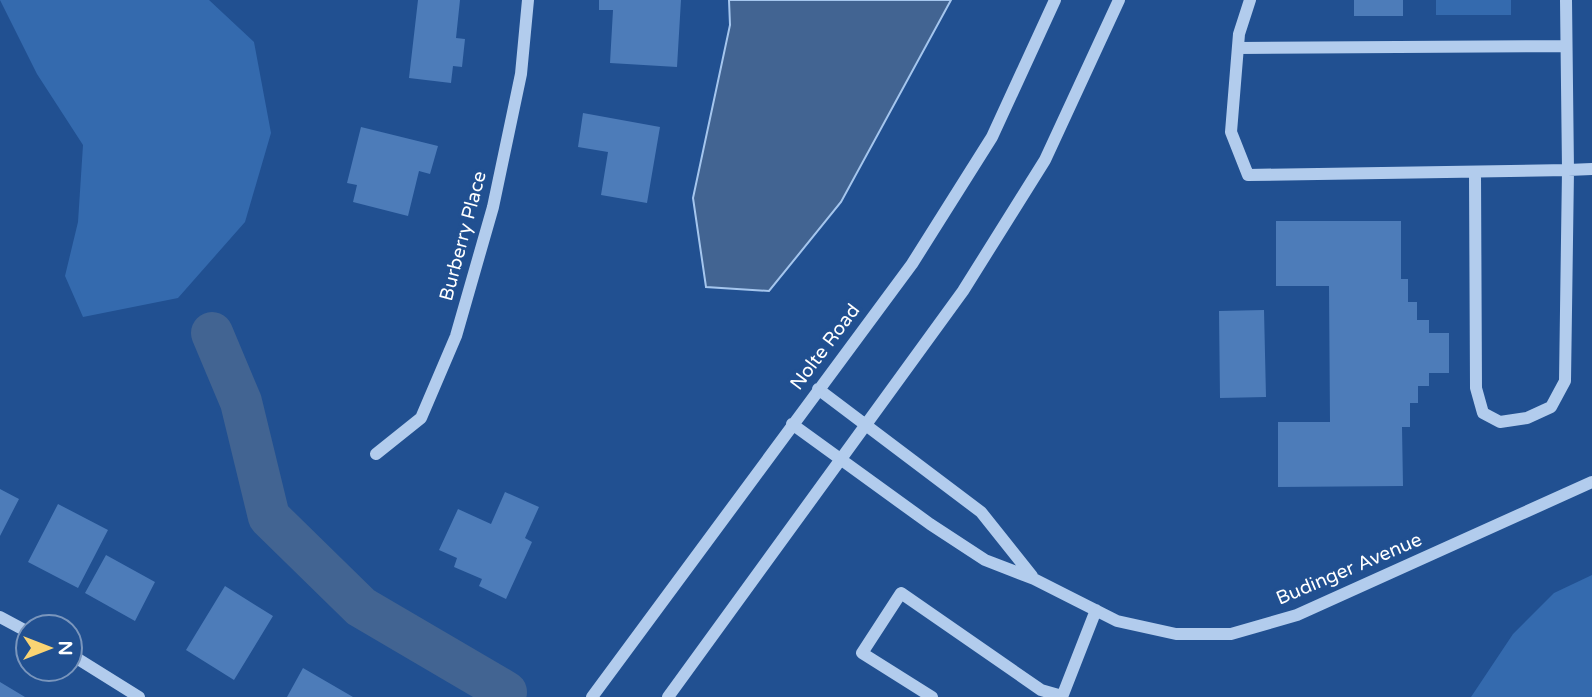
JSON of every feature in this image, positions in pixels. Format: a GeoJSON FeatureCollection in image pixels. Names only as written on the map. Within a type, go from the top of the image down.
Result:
{"type":"FeatureCollection","features":[{"type":"Feature","properties":{"kind":"street","name":"Burberry Place"},"geometry":{"type":"LineString","coordinates":[[376,454],[421,418],[456,336],[493,207],[521,74],[528,0]]}},
{"type":"Feature","properties":{"kind":"street","name":"Nolte Road"},"geometry":{"type":"LineString","coordinates":[[592,697],[912,264],[992,137],[1055,0]]}},
{"type":"Feature","properties":{"kind":"street"},"geometry":{"type":"LineString","coordinates":[[668,697],[963,290],[1045,160],[1119,0]]}},
{"type":"Feature","properties":{"kind":"street"},"geometry":{"type":"LineString","coordinates":[[1250,0],[1238,48],[1231,132],[1248,175],[1592,169]]}},
{"type":"Feature","properties":{"kind":"street"},"geometry":{"type":"LineString","coordinates":[[1475,173],[1476,388],[1483,413],[1500,422],[1527,418],[1551,407],[1565,381],[1568,170],[1566,0]]}},
{"type":"Feature","properties":{"kind":"street"},"geometry":{"type":"LineString","coordinates":[[1238,48],[1566,47]]}},
{"type":"Feature","properties":{"kind":"street","name":"Budinger Avenue"},"geometry":{"type":"LineString","coordinates":[[818,389],[868,424],[981,512],[1034,579]]}},
{"type":"Feature","properties":{"kind":"street","name":"Budinger Avenue"},"geometry":{"type":"LineString","coordinates":[[792,424],[985,560],[1034,579],[1117,621],[1176,635],[1231,635],[1297,615],[1592,482]]}},
{"type":"Feature","properties":{"kind":"street"},"geometry":{"type":"LineString","coordinates":[[932,697],[862,653],[901,593],[1041,690],[1062,696],[1096,610]]}},
{"type":"Feature","properties":{"kind":"street"},"geometry":{"type":"LineString","coordinates":[[84,663],[139,697]]}},
{"type":"Feature","properties":{"kind":"shaded area"},"geometry":{"type":"Polygon","coordinates":[[[0,0],[209,0],[254,42],[271,133],[245,222],[178,298],[83,317],[65,276],[78,222],[83,145],[37,74],[0,0]]]}},
{"type":"Feature","properties":{"kind":"shaded area"},"geometry":{"type":"Polygon","coordinates":[[[729,0],[951,0],[841,202],[769,291],[706,287],[693,198],[730,25],[729,0]]]}},
{"type":"Feature","properties":{"kind":"shaded area"},"geometry":{"type":"Polygon","coordinates":[[[1436,0],[1511,0],[1511,15],[1436,15],[1436,0]]]}},
{"type":"Feature","properties":{"kind":"shaded area"},"geometry":{"type":"Polygon","coordinates":[[[1592,575],[1592,697],[1471,697],[1513,634],[1554,593],[1592,575]]]}},
{"type":"Feature","properties":{"kind":"building"},"geometry":{"type":"Polygon","coordinates":[[[418,0],[460,0],[456,38],[465,39],[462,67],[453,66],[451,83],[409,78],[418,0]]]}},
{"type":"Feature","properties":{"kind":"building"},"geometry":{"type":"Polygon","coordinates":[[[599,0],[681,0],[677,67],[610,63],[613,10],[599,10],[599,0]]]}},
{"type":"Feature","properties":{"kind":"building"},"geometry":{"type":"Polygon","coordinates":[[[1354,0],[1403,0],[1403,16],[1354,16],[1354,0]]]}},
{"type":"Feature","properties":{"kind":"building"},"geometry":{"type":"Polygon","coordinates":[[[583,113],[660,127],[647,203],[601,195],[608,152],[578,147],[583,113]]]}},
{"type":"Feature","properties":{"kind":"building"},"geometry":{"type":"Polygon","coordinates":[[[361,127],[438,146],[430,174],[419,171],[408,216],[353,202],[357,185],[347,183],[361,127]]]}},
{"type":"Feature","properties":{"kind":"building"},"geometry":{"type":"Polygon","coordinates":[[[1276,221],[1401,221],[1401,279],[1408,279],[1408,302],[1417,302],[1417,320],[1429,320],[1429,333],[1449,333],[1449,373],[1429,373],[1429,386],[1418,386],[1418,403],[1410,403],[1410,427],[1402,427],[1403,486],[1278,487],[1278,422],[1330,422],[1329,286],[1276,286],[1276,221]]]}},
{"type":"Feature","properties":{"kind":"building"},"geometry":{"type":"Polygon","coordinates":[[[1264,310],[1266,397],[1220,398],[1219,311],[1264,310]]]}},
{"type":"Feature","properties":{"kind":"building"},"geometry":{"type":"Polygon","coordinates":[[[0,489],[19,499],[0,536],[0,489]]]}},
{"type":"Feature","properties":{"kind":"building"},"geometry":{"type":"Polygon","coordinates":[[[505,492],[539,507],[525,538],[532,542],[506,599],[479,586],[482,579],[454,567],[457,558],[439,550],[458,509],[491,524],[505,492]]]}},
{"type":"Feature","properties":{"kind":"building"},"geometry":{"type":"Polygon","coordinates":[[[58,504],[108,530],[78,588],[28,562],[58,504]]]}},
{"type":"Feature","properties":{"kind":"building"},"geometry":{"type":"Polygon","coordinates":[[[106,555],[155,582],[135,621],[85,593],[106,555]]]}},
{"type":"Feature","properties":{"kind":"building"},"geometry":{"type":"Polygon","coordinates":[[[225,586],[273,616],[234,680],[186,650],[225,586]]]}},
{"type":"Feature","properties":{"kind":"building"},"geometry":{"type":"Polygon","coordinates":[[[303,668],[353,697],[287,697],[303,668]]]}},
{"type":"Feature","properties":{"kind":"building"},"geometry":{"type":"Polygon","coordinates":[[[0,682],[25,697],[0,697],[0,682]]]}},
{"type":"Feature","properties":{"kind":"waterway"},"geometry":{"type":"LineString","coordinates":[[212,333],[241,402],[269,517],[361,607],[506,692]]}}]}
